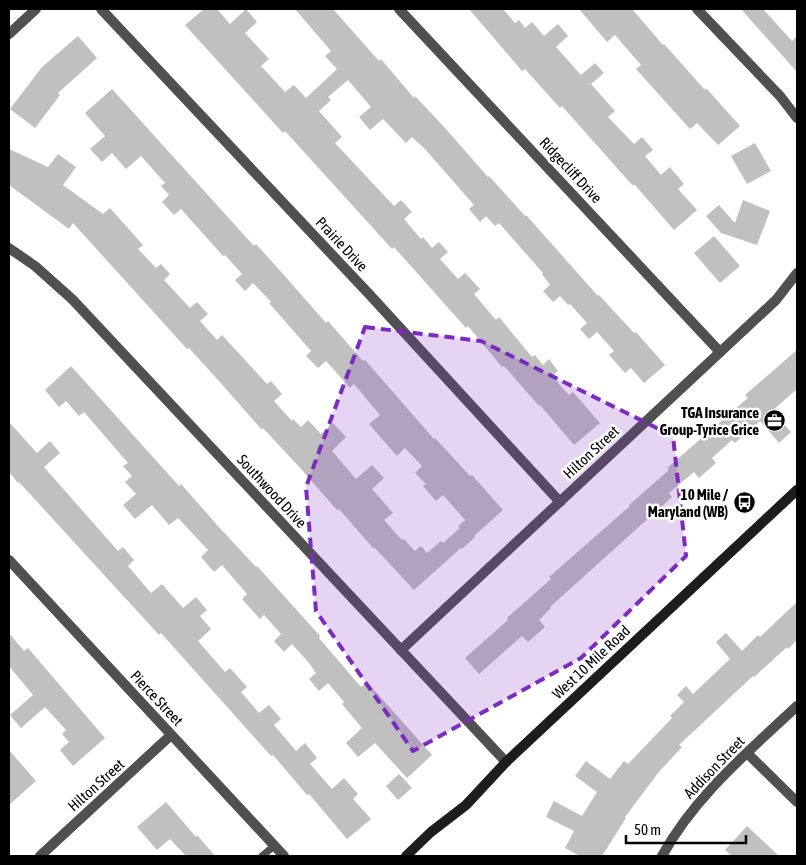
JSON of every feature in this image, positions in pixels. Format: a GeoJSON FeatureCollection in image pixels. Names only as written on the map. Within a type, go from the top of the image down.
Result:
{"type":"FeatureCollection","features":[{"type":"Feature","properties":{"kind":"main road","name":"West 10 Mile Road"},"geometry":{"type":"LineString","coordinates":[[406,856],[431,832],[466,805],[506,762],[797,490]]}},
{"type":"Feature","properties":{"kind":"street"},"geometry":{"type":"LineString","coordinates":[[9,34],[36,9]]}},
{"type":"Feature","properties":{"kind":"street","name":"Prairie Drive"},"geometry":{"type":"LineString","coordinates":[[101,9],[369,294],[560,502]]}},
{"type":"Feature","properties":{"kind":"street","name":"Ridgecliff Drive"},"geometry":{"type":"LineString","coordinates":[[399,9],[720,352]]}},
{"type":"Feature","properties":{"kind":"street"},"geometry":{"type":"LineString","coordinates":[[698,9],[780,96],[797,118]]}},
{"type":"Feature","properties":{"kind":"street","name":"Southwood Drive"},"geometry":{"type":"LineString","coordinates":[[9,248],[35,266],[72,299],[506,762]]}},
{"type":"Feature","properties":{"kind":"street","name":"Hilton Street"},"geometry":{"type":"LineString","coordinates":[[401,650],[776,300],[797,273]]}},
{"type":"Feature","properties":{"kind":"street","name":"Pierce Street"},"geometry":{"type":"LineString","coordinates":[[9,560],[284,856]]}},
{"type":"Feature","properties":{"kind":"street","name":"Addison Street"},"geometry":{"type":"LineString","coordinates":[[662,856],[698,804],[747,753],[797,706]]}},
{"type":"Feature","properties":{"kind":"street","name":"Hilton Street"},"geometry":{"type":"LineString","coordinates":[[40,856],[171,735]]}},
{"type":"Feature","properties":{"kind":"street"},"geometry":{"type":"LineString","coordinates":[[747,753],[797,802]]}},
{"type":"Feature","properties":{"kind":"lane"},"geometry":{"type":"LineString","coordinates":[[262,856],[274,846]]}},
{"type":"Feature","properties":{"kind":"highlighted area"},"geometry":{"type":"Polygon","coordinates":[[[365,327],[481,341],[673,436],[686,556],[581,658],[413,751],[316,611],[306,487],[365,327]]]}},
{"type":"Feature","properties":{"kind":"building"},"geometry":{"type":"Polygon","coordinates":[[[204,9],[217,9],[230,24],[246,9],[257,22],[245,33],[269,59],[261,66],[285,92],[294,85],[306,98],[337,69],[325,56],[331,51],[295,9],[333,9],[379,61],[381,59],[414,98],[415,96],[488,177],[526,215],[598,296],[634,333],[636,332],[665,365],[644,383],[631,368],[625,373],[609,355],[614,351],[597,332],[589,339],[580,329],[587,323],[570,304],[568,305],[560,296],[553,302],[543,291],[550,285],[543,273],[499,223],[495,226],[486,216],[480,222],[469,209],[474,205],[424,148],[412,137],[406,143],[383,119],[370,130],[359,117],[371,107],[348,80],[328,97],[331,100],[319,111],[342,137],[335,143],[394,206],[401,200],[412,212],[404,219],[421,239],[423,237],[432,248],[439,242],[448,252],[440,259],[458,279],[465,273],[480,289],[474,294],[496,320],[499,317],[532,357],[535,355],[543,365],[549,359],[558,371],[552,376],[569,395],[573,392],[600,423],[574,445],[504,366],[502,367],[468,326],[466,328],[394,247],[392,249],[285,131],[283,133],[185,25],[204,9]]]}},
{"type":"Feature","properties":{"kind":"building"},"geometry":{"type":"Polygon","coordinates":[[[469,9],[503,9],[515,23],[519,20],[525,28],[532,22],[544,36],[558,24],[568,36],[556,47],[581,75],[595,63],[604,73],[591,84],[615,111],[608,117],[634,144],[642,137],[653,150],[645,156],[661,175],[670,167],[684,184],[678,189],[697,210],[674,230],[562,106],[560,108],[525,69],[522,71],[469,9]]]}},
{"type":"Feature","properties":{"kind":"building"},"geometry":{"type":"Polygon","coordinates":[[[579,9],[632,9],[663,45],[705,90],[706,88],[740,126],[718,145],[697,123],[690,129],[636,69],[641,65],[615,35],[607,42],[579,9]]]}},
{"type":"Feature","properties":{"kind":"building"},"geometry":{"type":"Polygon","coordinates":[[[741,9],[763,9],[792,41],[797,36],[797,72],[741,9]]]}},
{"type":"Feature","properties":{"kind":"building"},"geometry":{"type":"Polygon","coordinates":[[[78,36],[97,58],[58,93],[60,95],[35,128],[10,109],[42,67],[78,36]]]}},
{"type":"Feature","properties":{"kind":"building"},"geometry":{"type":"Polygon","coordinates":[[[112,89],[254,246],[256,244],[326,323],[328,321],[363,361],[365,360],[434,439],[470,476],[472,475],[503,510],[462,549],[414,590],[339,509],[337,510],[263,428],[262,430],[73,223],[69,229],[9,185],[9,149],[48,167],[58,154],[76,167],[63,185],[103,214],[110,208],[143,245],[138,249],[156,268],[161,264],[170,274],[164,280],[190,308],[197,302],[208,314],[200,321],[217,340],[222,335],[267,384],[271,381],[282,394],[274,401],[292,421],[293,419],[301,427],[308,420],[321,434],[333,423],[346,437],[332,451],[356,479],[372,465],[384,478],[372,489],[393,513],[384,520],[402,540],[404,539],[415,551],[421,546],[427,553],[441,541],[443,543],[460,528],[458,526],[465,520],[443,495],[436,501],[423,486],[426,484],[415,473],[422,466],[405,448],[397,456],[369,424],[380,415],[354,384],[350,388],[326,361],[318,368],[306,356],[311,351],[269,303],[271,302],[253,283],[245,291],[235,280],[242,274],[225,255],[223,256],[181,209],[174,215],[162,202],[169,195],[161,186],[165,183],[141,156],[126,169],[112,153],[102,162],[90,149],[105,136],[85,113],[112,89]]]}},
{"type":"Feature","properties":{"kind":"building"},"geometry":{"type":"Polygon","coordinates":[[[755,143],[771,171],[747,184],[731,156],[755,143]]]}},
{"type":"Feature","properties":{"kind":"building"},"geometry":{"type":"Polygon","coordinates":[[[743,200],[770,211],[757,245],[721,233],[706,216],[719,205],[735,223],[743,200]]]}},
{"type":"Feature","properties":{"kind":"building"},"geometry":{"type":"Polygon","coordinates":[[[714,236],[740,266],[720,283],[694,253],[714,236]]]}},
{"type":"Feature","properties":{"kind":"building"},"geometry":{"type":"Polygon","coordinates":[[[797,350],[797,389],[772,411],[791,432],[779,443],[760,421],[735,443],[732,440],[712,458],[716,463],[699,478],[694,472],[669,493],[672,497],[550,607],[539,620],[545,627],[528,642],[522,636],[479,674],[465,658],[551,579],[549,577],[669,470],[667,468],[748,398],[745,395],[797,350]]]}},
{"type":"Feature","properties":{"kind":"building"},"geometry":{"type":"Polygon","coordinates":[[[71,366],[179,486],[181,484],[257,566],[320,636],[319,638],[361,687],[367,682],[432,755],[407,778],[375,743],[358,757],[346,743],[362,728],[342,704],[344,702],[328,683],[319,691],[309,679],[316,673],[309,663],[292,644],[284,652],[274,641],[281,634],[264,615],[260,619],[242,599],[247,594],[222,565],[214,572],[201,557],[208,550],[178,518],[169,525],[152,505],[135,519],[123,505],[136,494],[125,482],[132,476],[123,466],[128,463],[84,412],[79,416],[66,401],[59,407],[45,390],[71,366]]]}},
{"type":"Feature","properties":{"kind":"building"},"geometry":{"type":"Polygon","coordinates":[[[9,422],[37,453],[50,441],[60,453],[44,467],[118,551],[123,547],[134,560],[128,566],[151,593],[162,584],[183,608],[196,597],[207,610],[200,616],[211,629],[198,641],[225,672],[230,668],[247,687],[241,692],[259,713],[269,705],[281,719],[274,725],[296,751],[305,743],[317,758],[310,764],[332,789],[344,778],[358,794],[353,799],[371,819],[347,839],[309,794],[307,795],[273,755],[271,756],[161,633],[159,635],[18,483],[9,472],[9,422]]]}},
{"type":"Feature","properties":{"kind":"building"},"geometry":{"type":"Polygon","coordinates":[[[797,602],[797,640],[753,676],[679,745],[682,747],[658,773],[625,817],[602,856],[580,856],[565,848],[574,831],[546,817],[554,801],[582,816],[597,792],[575,776],[586,761],[610,779],[624,761],[628,764],[672,718],[670,716],[684,702],[677,695],[686,686],[693,694],[730,659],[716,642],[726,633],[742,651],[758,635],[760,637],[797,602]]]}},
{"type":"Feature","properties":{"kind":"building"},"geometry":{"type":"Polygon","coordinates":[[[9,633],[24,651],[28,648],[105,738],[73,766],[60,750],[69,742],[62,734],[66,730],[45,707],[21,728],[10,715],[33,695],[9,666],[9,633]]]}},
{"type":"Feature","properties":{"kind":"building"},"geometry":{"type":"Polygon","coordinates":[[[9,750],[36,781],[9,805],[9,750]]]}},
{"type":"Feature","properties":{"kind":"building"},"geometry":{"type":"Polygon","coordinates":[[[399,774],[412,788],[398,800],[386,786],[399,774]]]}},
{"type":"Feature","properties":{"kind":"building"},"geometry":{"type":"Polygon","coordinates":[[[166,802],[215,856],[186,856],[170,839],[157,850],[137,827],[166,802]]]}},
{"type":"Feature","properties":{"kind":"building"},"geometry":{"type":"Polygon","coordinates":[[[747,826],[779,856],[732,856],[725,850],[747,826]]]}},
{"type":"Feature","properties":{"kind":"place","name":"TGA Insurance Group-Tyrice Grice"},"geometry":{"type":"Point","coordinates":[775,421]}},
{"type":"Feature","properties":{"kind":"place","name":"10 Mile / Maryland (WB)"},"geometry":{"type":"Point","coordinates":[744,503]}}]}
